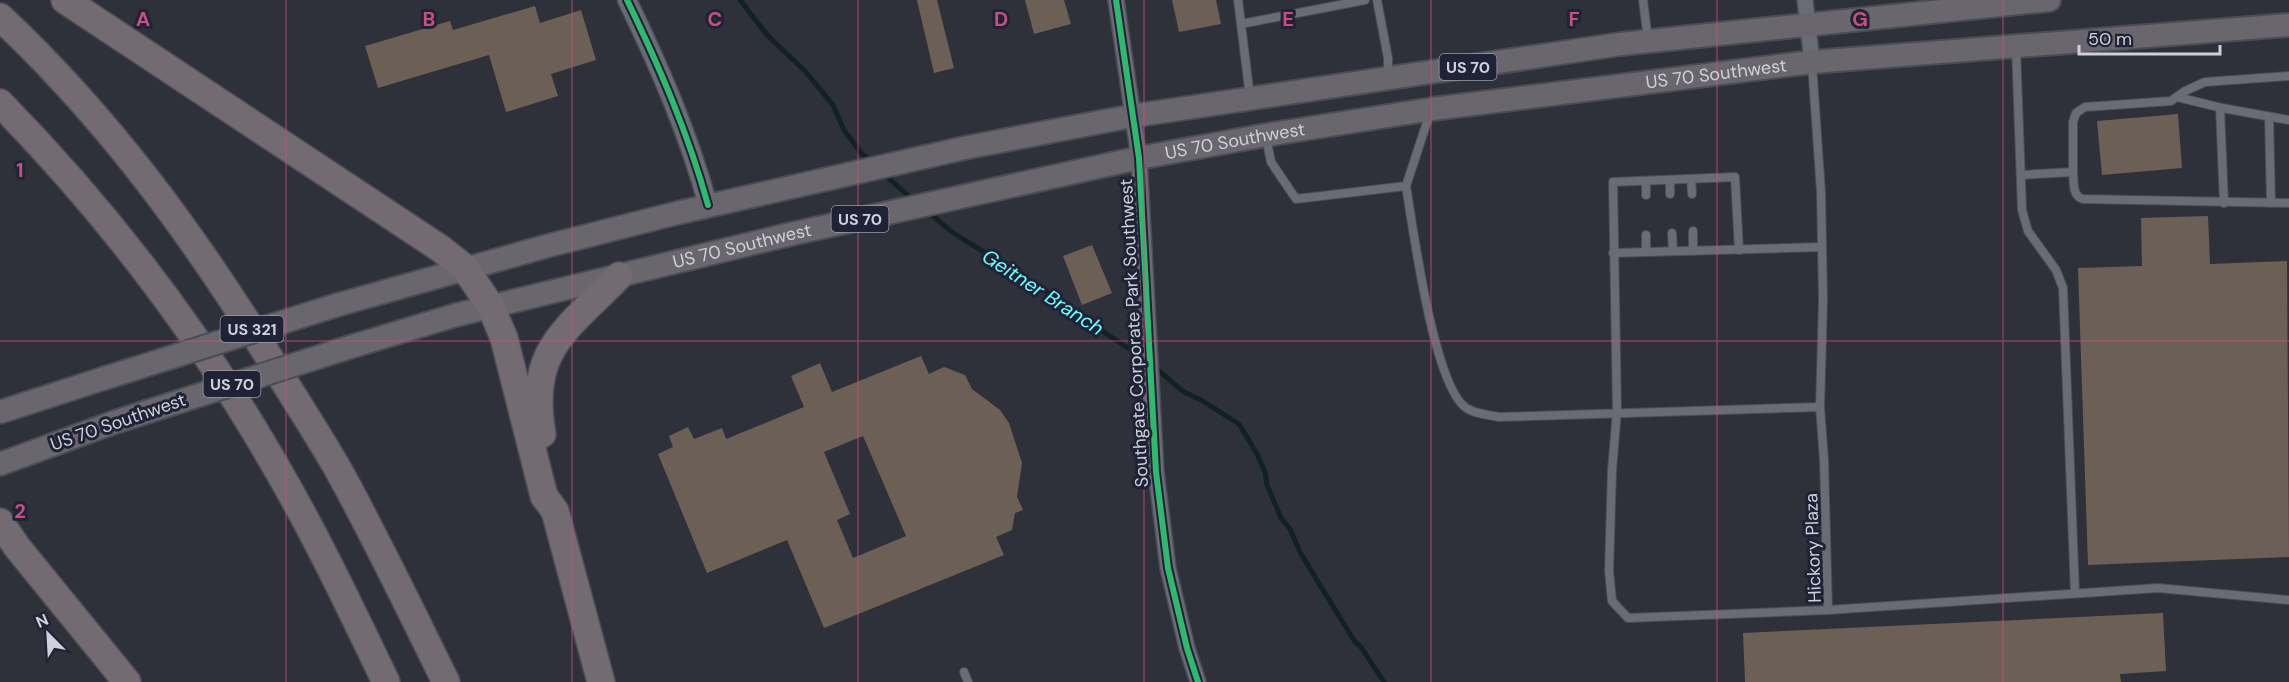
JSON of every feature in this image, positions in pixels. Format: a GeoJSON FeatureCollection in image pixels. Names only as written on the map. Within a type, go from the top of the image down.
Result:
{"type":"FeatureCollection","features":[{"type":"Feature","properties":{"kind":"highway"},"geometry":{"type":"LineString","coordinates":[[64,0],[441,249],[465,268],[491,307],[504,338],[544,496],[555,511]]}},
{"type":"Feature","properties":{"kind":"highway","name":"US 321"},"geometry":{"type":"LineString","coordinates":[[0,17],[32,47],[87,106],[178,218],[225,285],[338,470],[446,682]]}},
{"type":"Feature","properties":{"kind":"highway","name":"US 321"},"geometry":{"type":"LineString","coordinates":[[0,103],[114,231],[169,304],[240,406],[301,512],[386,682]]}},
{"type":"Feature","properties":{"kind":"highway"},"geometry":{"type":"LineString","coordinates":[[602,682],[555,511],[556,492],[539,420],[538,401],[546,358],[562,332],[619,276]]}},
{"type":"Feature","properties":{"kind":"highway"},"geometry":{"type":"LineString","coordinates":[[0,522],[17,547],[127,682]]}},
{"type":"Feature","properties":{"kind":"main road","name":"US 70"},"geometry":{"type":"LineString","coordinates":[[0,412],[337,305],[465,268],[708,205],[969,147],[1132,116],[1648,41],[2049,0]]}},
{"type":"Feature","properties":{"kind":"main road","name":"US 70 Southwest"},"geometry":{"type":"LineString","coordinates":[[0,464],[115,422],[350,347],[491,307],[791,234],[1139,158],[1432,109],[1812,62],[2289,25]]}},
{"type":"Feature","properties":{"kind":"street"},"geometry":{"type":"LineString","coordinates":[[627,0],[669,89],[696,161],[708,205]]}},
{"type":"Feature","properties":{"kind":"street","name":"Southgate Corporate Park Southwest"},"geometry":{"type":"LineString","coordinates":[[1116,0],[1139,158],[1156,472],[1168,568],[1186,648],[1198,682]]}},
{"type":"Feature","properties":{"kind":"street"},"geometry":{"type":"LineString","coordinates":[[1805,0],[1812,62]]}},
{"type":"Feature","properties":{"kind":"lane"},"geometry":{"type":"LineString","coordinates":[[1238,0],[1250,98]]}},
{"type":"Feature","properties":{"kind":"lane"},"geometry":{"type":"LineString","coordinates":[[1241,24],[1365,0]]}},
{"type":"Feature","properties":{"kind":"lane"},"geometry":{"type":"LineString","coordinates":[[1377,0],[1388,58],[1388,79]]}},
{"type":"Feature","properties":{"kind":"lane"},"geometry":{"type":"LineString","coordinates":[[1642,0],[1648,41]]}},
{"type":"Feature","properties":{"kind":"lane"},"geometry":{"type":"LineString","coordinates":[[2016,45],[2022,210],[2028,231],[2056,270],[2063,288],[2075,593]]}},
{"type":"Feature","properties":{"kind":"lane","name":"Hickory Plaza"},"geometry":{"type":"LineString","coordinates":[[1812,62],[1821,192],[1823,301],[1820,406],[1824,460],[1828,610],[2158,588],[2289,600]]}},
{"type":"Feature","properties":{"kind":"lane"},"geometry":{"type":"LineString","coordinates":[[2289,76],[2205,82],[2185,91],[2171,101],[2085,107],[2076,112],[2073,122],[2073,172],[2079,198],[2289,202]]}},
{"type":"Feature","properties":{"kind":"lane"},"geometry":{"type":"LineString","coordinates":[[2177,97],[2220,108],[2289,120]]}},
{"type":"Feature","properties":{"kind":"lane"},"geometry":{"type":"LineString","coordinates":[[2220,108],[2224,202]]}},
{"type":"Feature","properties":{"kind":"lane"},"geometry":{"type":"LineString","coordinates":[[1432,109],[1406,186],[1437,351],[1451,391],[1467,409],[1499,417],[1617,411],[1820,406]]}},
{"type":"Feature","properties":{"kind":"lane"},"geometry":{"type":"LineString","coordinates":[[2269,117],[2271,203]]}},
{"type":"Feature","properties":{"kind":"lane"},"geometry":{"type":"LineString","coordinates":[[1266,135],[1271,162],[1296,199],[1406,186]]}},
{"type":"Feature","properties":{"kind":"lane"},"geometry":{"type":"LineString","coordinates":[[2021,175],[2073,172]]}},
{"type":"Feature","properties":{"kind":"lane"},"geometry":{"type":"LineString","coordinates":[[1738,250],[1735,177],[1613,182],[1617,411],[1612,470],[1609,571],[1612,601],[1628,618],[1828,610]]}},
{"type":"Feature","properties":{"kind":"lane"},"geometry":{"type":"LineString","coordinates":[[1691,179],[1692,194]]}},
{"type":"Feature","properties":{"kind":"lane"},"geometry":{"type":"LineString","coordinates":[[1670,180],[1670,194]]}},
{"type":"Feature","properties":{"kind":"lane"},"geometry":{"type":"LineString","coordinates":[[1646,181],[1646,195]]}},
{"type":"Feature","properties":{"kind":"lane"},"geometry":{"type":"LineString","coordinates":[[1693,231],[1694,251]]}},
{"type":"Feature","properties":{"kind":"lane"},"geometry":{"type":"LineString","coordinates":[[1672,232],[1673,251]]}},
{"type":"Feature","properties":{"kind":"lane"},"geometry":{"type":"LineString","coordinates":[[1646,235],[1646,252]]}},
{"type":"Feature","properties":{"kind":"lane"},"geometry":{"type":"LineString","coordinates":[[1613,253],[1821,248]]}},
{"type":"Feature","properties":{"kind":"lane"},"geometry":{"type":"LineString","coordinates":[[964,672],[968,682]]}},
{"type":"Feature","properties":{"kind":"building"},"geometry":{"type":"Polygon","coordinates":[[[917,0],[937,0],[954,68],[934,73],[917,0]]]}},
{"type":"Feature","properties":{"kind":"building"},"geometry":{"type":"Polygon","coordinates":[[[1025,0],[1064,0],[1071,24],[1034,34],[1025,0]]]}},
{"type":"Feature","properties":{"kind":"building"},"geometry":{"type":"Polygon","coordinates":[[[1172,0],[1216,0],[1221,24],[1179,32],[1172,0]]]}},
{"type":"Feature","properties":{"kind":"building"},"geometry":{"type":"Polygon","coordinates":[[[535,6],[540,23],[581,10],[596,60],[551,74],[558,96],[506,112],[489,55],[378,88],[365,46],[450,21],[453,30],[535,6]]]}},
{"type":"Feature","properties":{"kind":"building"},"geometry":{"type":"Polygon","coordinates":[[[2178,114],[2182,168],[2102,175],[2097,121],[2178,114]]]}},
{"type":"Feature","properties":{"kind":"building"},"geometry":{"type":"Polygon","coordinates":[[[2208,216],[2210,264],[2287,261],[2289,557],[2088,565],[2078,268],[2142,266],[2141,218],[2208,216]]]}},
{"type":"Feature","properties":{"kind":"building"},"geometry":{"type":"Polygon","coordinates":[[[1092,245],[1112,293],[1082,305],[1063,256],[1092,245]]]}},
{"type":"Feature","properties":{"kind":"building"},"geometry":{"type":"Polygon","coordinates":[[[921,356],[929,374],[944,367],[965,375],[972,389],[1000,410],[1009,423],[1022,463],[1017,497],[1023,510],[1015,513],[1012,530],[996,537],[1004,555],[824,628],[787,540],[707,573],[658,454],[673,447],[669,436],[688,427],[694,439],[722,428],[726,439],[804,407],[791,376],[820,363],[832,392],[921,356]],[[863,436],[824,452],[850,514],[837,520],[853,558],[906,536],[863,436]]]}},
{"type":"Feature","properties":{"kind":"building"},"geometry":{"type":"Polygon","coordinates":[[[2163,613],[2166,671],[2120,674],[2121,682],[1745,682],[1743,633],[2163,613]]]}},
{"type":"Feature","properties":{"kind":"waterway","name":"Geitner Branch"},"geometry":{"type":"LineString","coordinates":[[740,0],[768,36],[806,72],[833,105],[844,130],[861,153],[873,162]]}},
{"type":"Feature","properties":{"kind":"waterway","name":"Geitner Branch"},"geometry":{"type":"LineString","coordinates":[[883,173],[914,201]]}},
{"type":"Feature","properties":{"kind":"waterway","name":"Geitner Branch"},"geometry":{"type":"LineString","coordinates":[[926,210],[952,232],[1057,298],[1075,313],[1146,360]]}},
{"type":"Feature","properties":{"kind":"waterway","name":"Geitner Branch"},"geometry":{"type":"LineString","coordinates":[[1153,366],[1184,392],[1239,424],[1257,454],[1281,518],[1290,529],[1301,554],[1355,642],[1361,647],[1384,682]]}},
{"type":"Feature","properties":{"kind":"cycle path"},"geometry":{"type":"LineString","coordinates":[[627,0],[672,101],[692,152],[708,205]]}},
{"type":"Feature","properties":{"kind":"cycle path"},"geometry":{"type":"LineString","coordinates":[[1116,0],[1139,158],[1156,472],[1168,568],[1187,648],[1198,682]]}}]}
